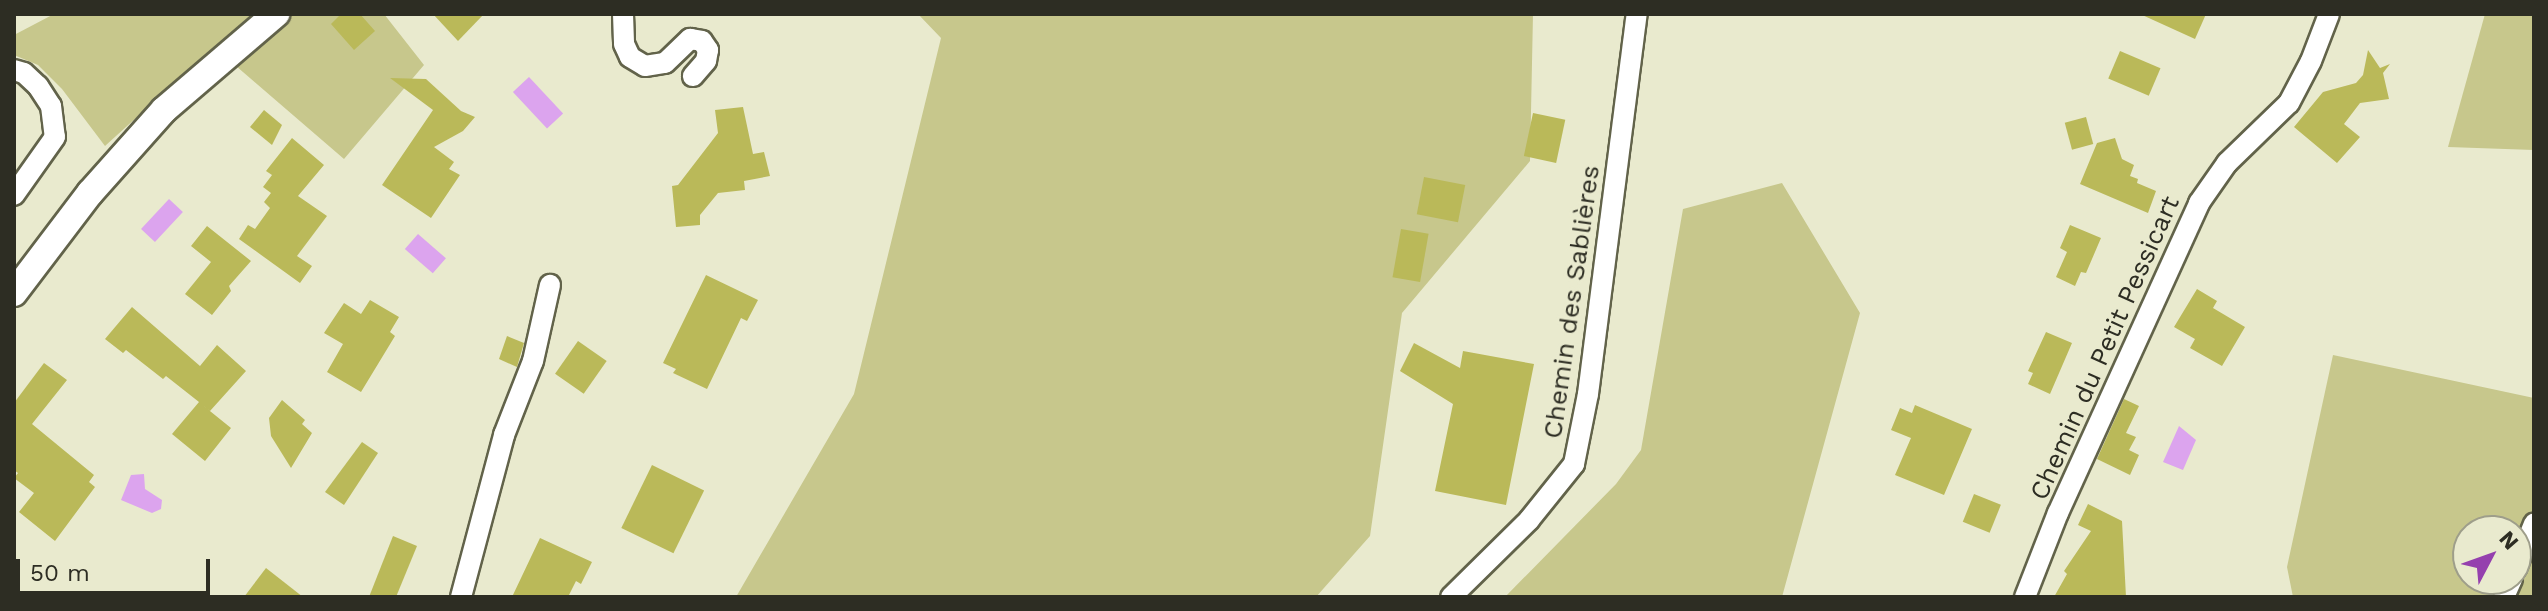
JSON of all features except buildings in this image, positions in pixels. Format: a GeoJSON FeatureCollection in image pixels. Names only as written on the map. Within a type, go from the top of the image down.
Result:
{"type":"FeatureCollection","features":[{"type":"Feature","properties":{"kind":"street"},"geometry":{"type":"LineString","coordinates":[[14,293],[90,193],[164,110],[276,14]]}},
{"type":"Feature","properties":{"kind":"street"},"geometry":{"type":"LineString","coordinates":[[623,14],[624,44],[630,57],[645,66],[665,63],[690,39],[702,41],[708,50],[706,61],[693,76]]}},
{"type":"Feature","properties":{"kind":"street","name":"Chemin des Sablières"},"geometry":{"type":"LineString","coordinates":[[1451,597],[1529,520],[1574,464],[1588,394],[1599,289],[1613,213],[1637,14]]}},
{"type":"Feature","properties":{"kind":"street","name":"Chemin du Petit Pessicart"},"geometry":{"type":"LineString","coordinates":[[2025,597],[2058,513],[2199,203],[2227,163],[2289,103],[2311,61],[2329,14]]}},
{"type":"Feature","properties":{"kind":"street"},"geometry":{"type":"LineString","coordinates":[[14,70],[24,73],[38,86],[51,106],[55,137],[14,195]]}},
{"type":"Feature","properties":{"kind":"street"},"geometry":{"type":"LineString","coordinates":[[461,597],[504,435],[533,361],[550,285]]}},
{"type":"Feature","properties":{"kind":"green space"},"geometry":{"type":"Polygon","coordinates":[[[54,14],[384,14],[424,65],[344,159],[214,47],[105,146],[62,89],[38,65],[14,55],[14,35],[54,14]]]}},
{"type":"Feature","properties":{"kind":"green space"},"geometry":{"type":"Polygon","coordinates":[[[918,14],[1533,14],[1530,161],[1402,313],[1370,536],[1316,597],[736,597],[854,394],[941,38],[918,14]]]}},
{"type":"Feature","properties":{"kind":"green space"},"geometry":{"type":"Polygon","coordinates":[[[2485,14],[2534,14],[2534,150],[2448,147],[2485,14]]]}},
{"type":"Feature","properties":{"kind":"green space"},"geometry":{"type":"Polygon","coordinates":[[[1782,183],[1860,313],[1782,597],[1505,597],[1616,484],[1641,450],[1683,209],[1782,183]]]}},
{"type":"Feature","properties":{"kind":"green space"},"geometry":{"type":"Polygon","coordinates":[[[2333,355],[2534,398],[2534,597],[2293,597],[2287,567],[2333,355]]]}},
{"type":"Feature","properties":{"kind":"shaded area"},"geometry":{"type":"Polygon","coordinates":[[[529,77],[563,114],[547,129],[513,92],[529,77]]]}},
{"type":"Feature","properties":{"kind":"shaded area"},"geometry":{"type":"Polygon","coordinates":[[[169,199],[183,212],[155,242],[141,229],[169,199]]]}},
{"type":"Feature","properties":{"kind":"shaded area"},"geometry":{"type":"Polygon","coordinates":[[[418,234],[446,258],[433,273],[405,249],[418,234]]]}},
{"type":"Feature","properties":{"kind":"shaded area"},"geometry":{"type":"Polygon","coordinates":[[[2179,426],[2196,440],[2183,470],[2163,462],[2179,426]]]}},
{"type":"Feature","properties":{"kind":"shaded area"},"geometry":{"type":"Polygon","coordinates":[[[144,474],[145,489],[162,500],[161,509],[152,513],[121,500],[131,475],[144,474]]]}}]}
